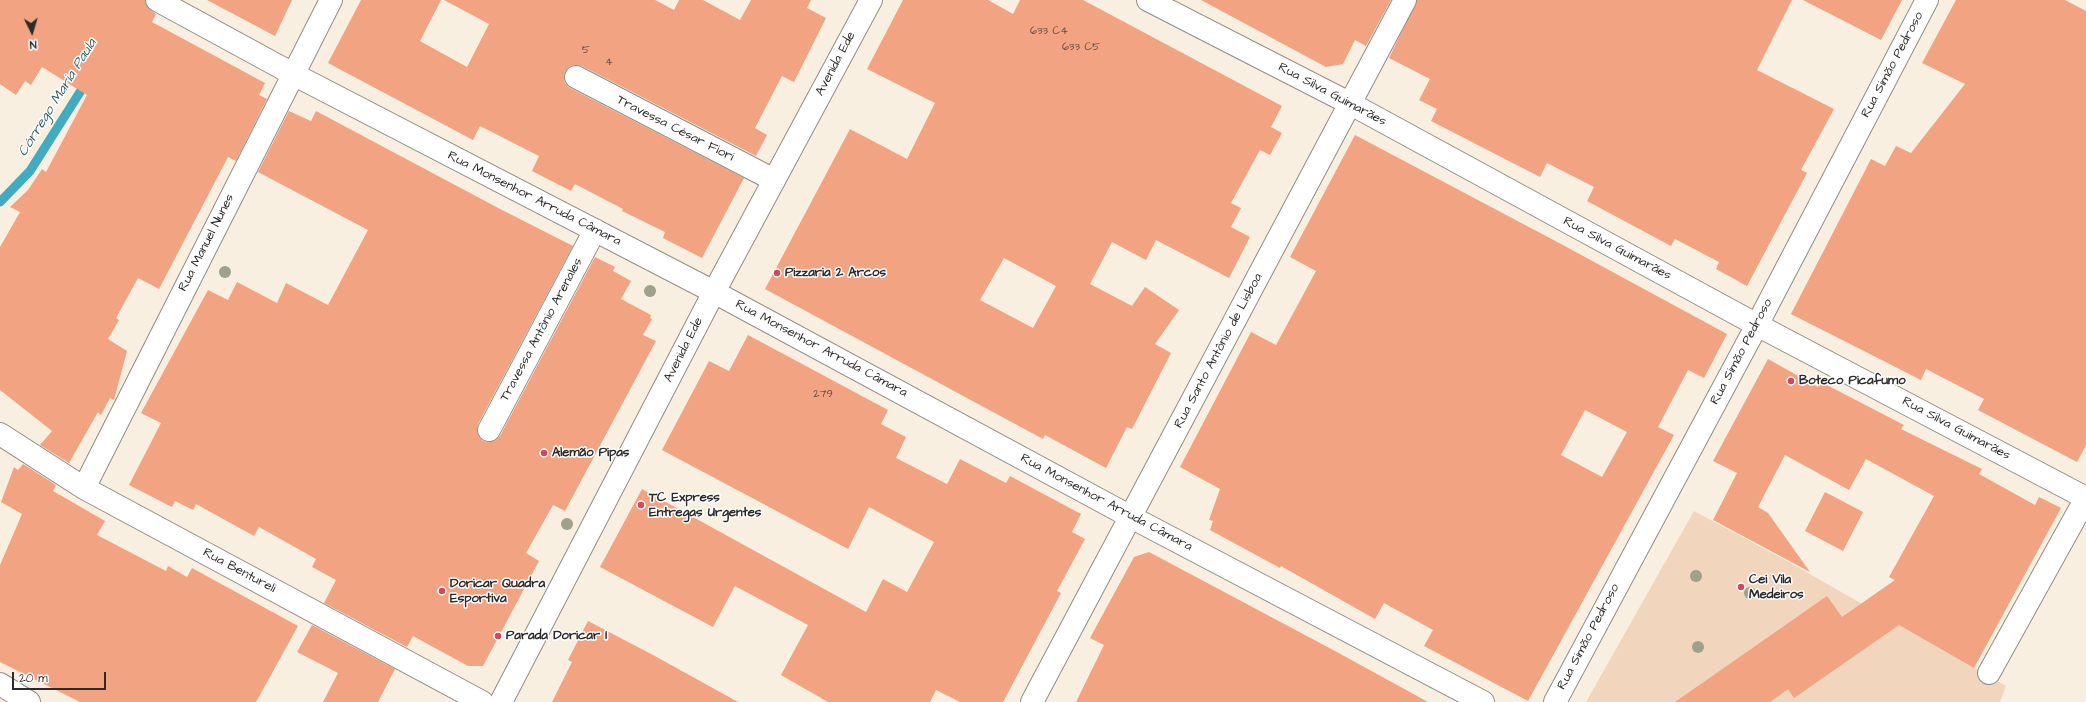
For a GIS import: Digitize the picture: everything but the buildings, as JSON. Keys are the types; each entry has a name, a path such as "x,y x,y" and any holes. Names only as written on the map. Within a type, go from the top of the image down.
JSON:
{"street":[{"name":"Rua Monsenhor Arruda Câmara","path":"157,0 292,74 714,292 1131,517 1483,702"},
{"name":"Rua Manuel Nunes","path":"84,488 292,74 332,0"},
{"name":"Avenida Ede","path":"501,702 714,292 871,0"},
{"name":"Rua Silva Guimarães","path":"1148,0 1351,104 1757,324 2086,498"},
{"name":"Rua Santo Antônio de Lisboa","path":"1032,702 1405,0"},
{"name":"Rua Simão Pedroso","path":"1555,702 1757,324 1927,0"},
{"name":"Travessa César Fiori","path":"576,77 774,180"},
{"name":"Travessa Antônio Arenales","path":"489,430 595,230"},
{"name":"Rua Bentureli","path":"0,434 84,488 482,702"},
{"path":"1989,673 2086,498"},
{"path":"0,684 30,702"}],"shaded area":[{"name":"Cei Vila Medeiros","path":"1694,511 1794,565 2006,686 2000,702 1586,702"}],"waterway":[{"name":"Córrego Maria Paula","path":"0,202 30,171 87,81"}],"place":[{"name":"Pizzaria 2 Arcos","path":"777,273"},
{"name":"Boteco Picafumo","path":"1791,381"},
{"name":"Alemão Pipas","path":"544,453"},
{"name":"TC Express Entregas Urgentes","path":"641,505"},
{"name":"Cei Vila Medeiros","path":"1741,587"},
{"name":"Doricar Quadra Esportiva","path":"442,591"},
{"name":"Parada Doricar I","path":"498,636"}]}
